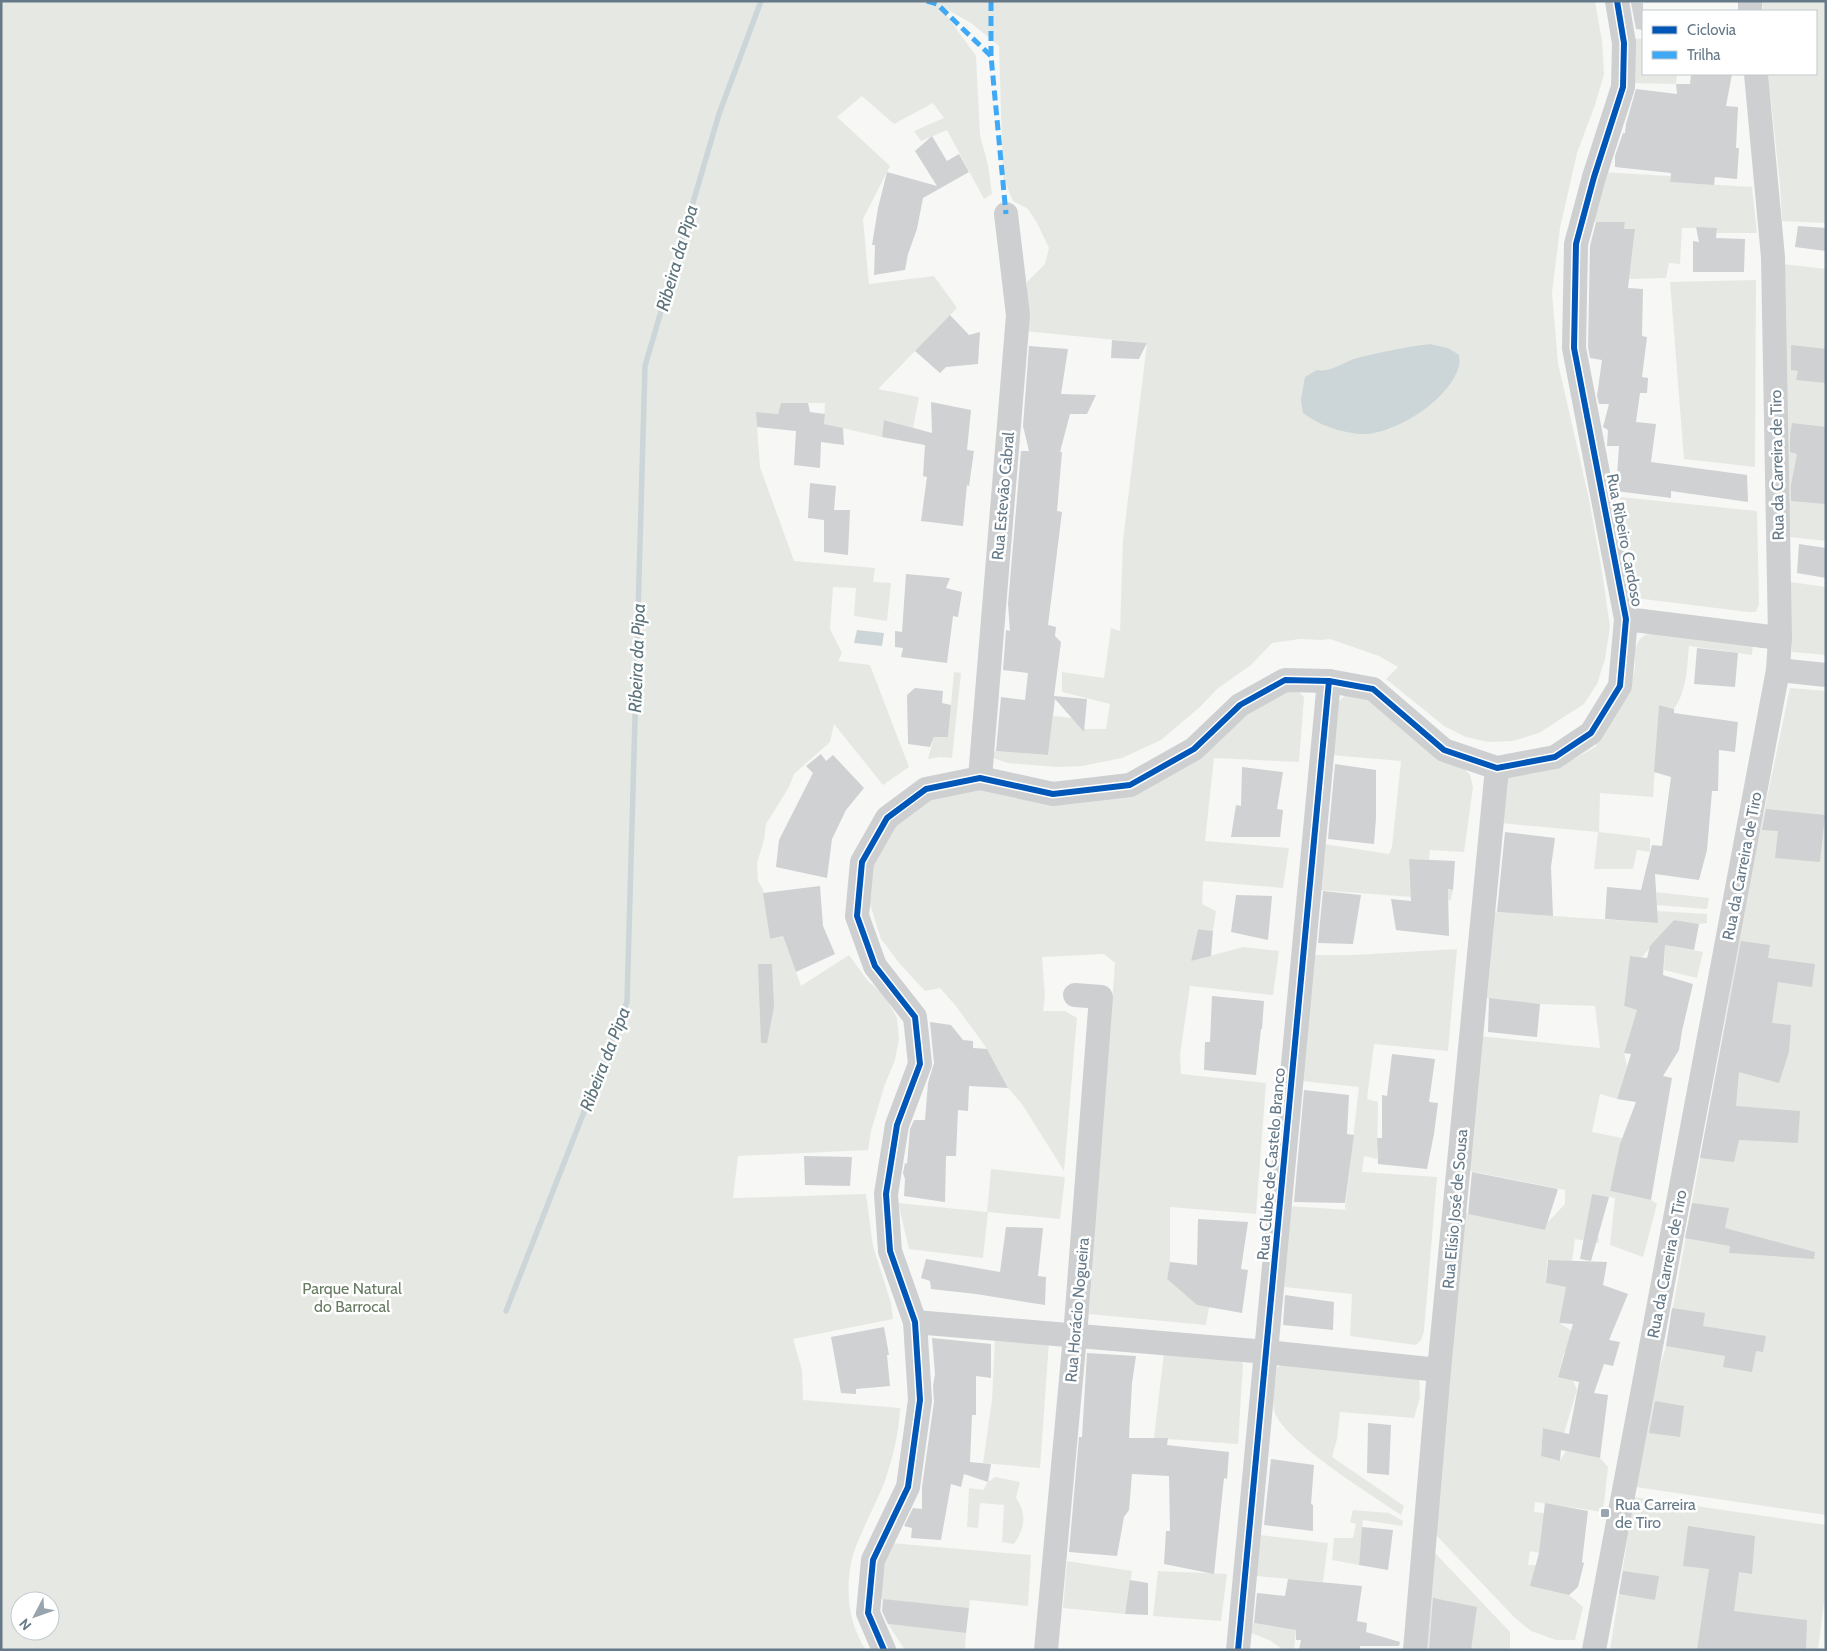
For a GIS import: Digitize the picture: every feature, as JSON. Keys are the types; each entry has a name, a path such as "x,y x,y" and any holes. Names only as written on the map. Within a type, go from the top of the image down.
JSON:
{"street":[{"name":"Rua Ribeiro Cardoso","path":"980,778 1053,794 1130,785 1194,748 1240,706 1284,680 1329,680 1372,689 1444,750 1497,768 1555,757 1592,733 1620,686 1626,619 1574,348 1576,244 1594,177 1623,87 1624,43 1617,1"},
{"name":"Rua da Carreira de Tiro","path":"1594,1650 1778,670 1780,638 1773,257 1756,75"},
{"name":"Rua Estevão Cabral","path":"980,778 1018,315 1006,214"},
{"path":"1626,619 1780,638"},
{"path":"1778,670 1826,675"},
{"name":"Rua Clube de Castelo Branco","path":"1238,1650 1329,680"},
{"name":"Rua Elísio José de Sousa","path":"1416,1650 1439,1370 1497,768"},
{"path":"884,1650 868,1613 873,1560 908,1487 920,1400 915,1322 890,1251 886,1194 897,1126 920,1064 915,1017 875,966 857,916 862,862 888,818 926,789 980,778"},
{"name":"Rua Horácio Nogueira","path":"1046,1650 1075,1336 1101,997 1075,995"},
{"path":"915,1322 1267,1352 1439,1370"}],"green space":[{"name":"Parque Natural do Barrocal","path":"1,1 1595,1 1602,41 1604,74 1595,105 1577,153 1560,228 1552,293 1558,363 1589,499 1610,627 1605,659 1597,684 1584,704 1539,733 1513,741 1488,742 1466,737 1444,726 1386,679 1398,667 1379,656 1330,639 1300,639 1272,643 1251,665 1217,689 1201,706 1161,740 1122,758 1082,766 1058,767 1008,763 990,757 995,751 1048,755 1053,716 1072,718 1084,729 1106,729 1110,704 1062,692 1062,672 1104,678 1111,628 1120,631 1123,540 1147,343 1024,331 1027,282 1045,264 1049,248 1028,209 1013,201 1003,177 999,46 971,23 939,5 976,56 980,135 988,165 992,194 984,199 947,130 921,141 914,131 944,118 933,103 894,124 862,96 837,117 890,166 863,219 869,284 934,276 957,308 878,389 919,397 913,428 885,420 882,437 824,424 825,403 781,403 778,414 756,412 760,467 794,561 875,568 873,582 891,583 887,621 854,616 856,588 833,587 830,629 842,653 838,661 870,665 909,767 883,785 834,724 830,742 794,774 789,787 766,824 764,840 757,863 758,881 763,889 770,939 783,936 801,986 849,955 867,980 884,995 897,1018 899,1039 895,1060 885,1084 871,1131 868,1150 738,1156 733,1198 866,1194 873,1246 891,1303 893,1319 793,1339 802,1370 803,1400 900,1408 897,1438 889,1467 883,1486 856,1546 850,1572 849,1599 851,1613 859,1639 866,1650 1,1650"},
{"path":"1762,1 1826,1 1826,223 1782,221 1768,75 1817,75 1817,10 1763,10"},
{"path":"1631,38 1642,39 1642,75 1677,75 1676,84 1629,83"},
{"path":"1602,172 1670,176 1670,182 1752,187 1757,233 1717,233 1717,228 1682,228 1680,264 1669,263 1666,278 1629,279 1635,229 1624,229 1625,222 1590,222"},
{"path":"1782,264 1826,269 1826,541 1789,537"},
{"path":"1756,280 1755,467 1684,459 1670,282"},
{"path":"1620,497 1757,511 1759,604 1756,612 1635,598"},
{"path":"1790,582 1826,587 1826,655 1792,652"},
{"path":"1654,633 1753,644 1752,655 1689,646 1686,679 1682,695 1674,709 1659,705 1653,797 1600,793 1599,832 1650,838 1650,852 1637,850 1633,869 1594,869 1598,832 1500,823 1506,777 1511,773 1531,774 1550,769 1576,758 1595,747 1632,682 1635,667 1634,650 1639,640 1645,635"},
{"path":"954,672 961,673 952,758 928,759 934,737 948,737"},
{"path":"1790,688 1826,691 1826,1515 1636,1487 1651,1396 1666,1346 1727,1010 1737,941"},
{"path":"1296,689 1304,697 1299,762 1214,758 1205,841 1289,848 1283,888 1203,881 1202,904 1216,911 1213,931 1198,929 1191,961 1243,947 1279,951 1273,995 1190,986 1180,1055 1181,1074 1266,1083 1256,1214 1170,1207 1170,1262 1167,1279 1197,1305 1209,1307 1206,1325 1089,1314 1115,963 1104,954 1042,957 1045,997 1043,1011 1065,1011 1077,1018 1064,1171 1022,1104 1008,1088 987,1049 955,1005 940,988 925,991 900,964 881,939 870,904 871,863 897,821 926,798 984,789 1036,800 1072,804 1126,795 1211,743 1266,699"},
{"path":"1351,690 1364,696 1461,765 1470,775 1473,787 1464,852 1430,850 1429,860 1409,859 1410,885 1453,890 1451,900 1318,890 1324,844 1389,854 1392,847 1401,761 1331,755 1339,701"},
{"path":"1656,892 1709,898 1707,909 1657,905"},
{"path":"1657,911 1707,914 1707,923 1699,924 1674,920 1642,957 1630,956 1624,1006 1637,1010 1624,1053 1627,1066 1617,1099 1600,1094 1592,1132 1622,1138 1610,1191 1651,1200 1657,1204 1643,1257 1610,1245 1615,1198 1592,1194 1585,1231 1598,1235 1599,1243 1575,1239 1572,1261 1547,1260 1546,1283 1566,1287 1559,1323 1577,1334 1574,1355 1564,1353 1558,1376 1573,1380 1577,1390 1564,1433 1543,1428 1541,1456 1560,1461 1566,1451 1600,1458 1608,1467 1603,1512 1535,1502 1534,1512 1544,1513 1545,1554 1530,1551 1528,1565 1536,1565 1531,1586 1569,1595 1583,1607 1575,1640 1556,1640 1531,1631 1515,1618 1435,1534 1465,1213 1545,1230 1548,1222 1565,1204 1565,1190 1470,1171 1479,1036 1600,1048 1595,1006 1540,1004 1487,998 1495,912 1658,923"},
{"path":"1665,945 1703,952 1697,978 1664,970"},
{"path":"1457,949 1448,1051 1374,1044 1367,1099 1378,1102 1377,1159 1364,1156 1362,1172 1437,1177 1424,1331 1421,1340 1416,1345 1350,1336 1352,1294 1284,1287 1288,1206 1350,1210 1345,1209 1359,1087 1301,1081 1312,955 1354,955"},
{"path":"991,1169 1065,1177 1060,1219 988,1212 983,1258 909,1249 898,1203 987,1212"},
{"path":"995,1338 1049,1342 1040,1468 983,1463 992,1400"},
{"path":"1164,1352 1240,1360 1243,1364 1238,1444 1154,1438"},
{"path":"1282,1364 1419,1376 1420,1397 1414,1418 1340,1412 1337,1439 1332,1457 1404,1506 1401,1515 1330,1467 1293,1436 1280,1422 1274,1410 1273,1401 1277,1368"},
{"path":"995,1477 1020,1482 1016,1498 1022,1509 1023,1521 1021,1533 1014,1544 1002,1542 1004,1505 980,1503 978,1528 967,1527 969,1488 983,1490 988,1482"},
{"path":"1634,1497 1826,1525 1826,1587 1818,1650 1610,1650"},
{"path":"1353,1510 1389,1513 1403,1521 1402,1526 1363,1520 1359,1565 1332,1560 1334,1538 1353,1538 1356,1524 1350,1522"},
{"path":"1260,1535 1328,1543 1323,1582 1256,1576"},
{"path":"891,1543 1031,1555 1028,1606 970,1600 969,1608 881,1599 884,1559"},
{"path":"1434,1552 1510,1632 1510,1650 1423,1650"},
{"path":"1067,1561 1132,1571 1125,1614 1063,1608"},
{"path":"1158,1571 1227,1574 1221,1621 1153,1616"},
{"path":"1247,1622 1296,1630 1294,1650 1283,1650 1271,1641 1249,1632"},
{"path":"888,1624 966,1633 965,1650 905,1650"}],"shaded area":[{"path":"1430,344 1448,348 1459,355 1459,366 1454,379 1432,403 1403,422 1388,429 1360,434 1344,432 1330,427 1303,413 1301,400 1305,377 1317,370 1332,369 1357,358"},
{"path":"857,630 884,633 882,646 854,643"}],"building":[{"path":"1631,3 1643,3 1642,30 1636,29"},
{"path":"1691,75 1732,75 1726,106 1738,107 1736,148 1739,148 1737,179 1715,177 1714,185 1670,182 1671,173 1615,167 1615,156 1623,133 1625,133 1636,89 1677,94 1676,84 1690,84"},
{"path":"932,136 947,161 959,154 969,172 923,198 917,229 908,254 905,270 874,275 875,245 872,245 878,208 887,172 937,186 915,151"},
{"path":"1596,222 1625,222 1624,229 1635,229 1628,288 1643,289 1642,336 1647,337 1642,377 1648,378 1647,393 1640,393 1636,422 1656,424 1651,462 1747,475 1748,502 1671,491 1671,498 1616,491 1619,446 1607,446 1608,430 1603,427 1609,404 1599,404 1597,396 1602,360 1590,358 1588,347 1590,246"},
{"path":"1798,226 1826,228 1826,251 1795,247"},
{"path":"1696,227 1717,228 1716,238 1745,239 1744,272 1693,272 1693,241 1699,242"},
{"path":"950,315 969,335 980,332 978,364 946,367 940,373 915,351"},
{"path":"1112,340 1147,343 1139,359 1111,358"},
{"path":"1791,345 1826,349 1826,383 1796,380 1798,371 1791,370"},
{"path":"1029,346 1068,349 1061,394 1096,395 1087,414 1070,414 1060,452 1062,452 1057,511 1062,512 1048,625 1056,627 1055,636 1061,642 1054,696 1087,699 1084,732 1055,699 1048,755 996,751 1001,697 1025,700 1028,673 1003,670 1006,630 1010,631 1008,604 1021,451 1029,451 1023,426"},
{"path":"931,402 971,410 967,450 974,451 969,486 967,485 963,526 921,521 927,477 923,476 925,445 882,437 884,420 932,433"},
{"path":"781,403 808,403 810,412 825,414 824,424 843,428 844,445 821,442 820,468 794,465 796,431 757,427 756,412 778,414"},
{"path":"1792,423 1826,427 1826,504 1791,501 1791,485 1797,454 1790,452"},
{"path":"810,483 836,486 834,510 850,510 848,555 824,552 824,520 808,518"},
{"path":"1799,544 1826,548 1826,578 1797,573"},
{"path":"906,574 950,578 946,588 962,592 958,617 953,616 947,663 901,657 903,648 895,647 895,631 902,632"},
{"path":"1697,648 1738,653 1735,687 1694,684"},
{"path":"915,688 943,691 942,703 951,705 948,737 934,737 930,747 908,744 907,695"},
{"path":"1659,705 1674,709 1674,713 1738,722 1735,752 1719,750 1718,791 1712,791 1707,850 1699,880 1655,874 1658,923 1605,919 1607,887 1641,890 1652,845 1662,846 1671,777 1654,772"},
{"path":"821,754 826,761 833,755 864,788 846,810 832,839 827,878 776,867 779,840 813,773 806,766"},
{"path":"1335,764 1376,770 1374,844 1328,839"},
{"path":"1242,767 1283,772 1277,809 1283,810 1280,837 1231,837 1236,805 1241,806"},
{"path":"1766,809 1825,815 1820,862 1775,858 1778,831 1762,830"},
{"path":"1505,832 1555,838 1551,867 1553,916 1497,912"},
{"path":"1409,859 1455,861 1453,890 1448,889 1449,936 1396,930 1391,899 1411,901"},
{"path":"820,886 823,926 835,954 796,972 783,936 770,939 763,893"},
{"path":"1323,891 1361,895 1353,944 1318,943"},
{"path":"1236,895 1272,896 1268,940 1231,932"},
{"path":"1674,920 1699,924 1694,950 1665,945 1663,975 1693,984 1679,1050 1663,1076 1672,1078 1651,1200 1610,1191 1620,1144 1636,1102 1617,1099 1631,1054 1624,1053 1637,1010 1624,1006 1630,956 1647,958 1650,946"},
{"path":"1198,929 1213,931 1211,956 1191,961"},
{"path":"1741,941 1770,945 1768,958 1815,964 1812,987 1778,982 1772,1023 1791,1025 1789,1052 1779,1083 1739,1072 1736,1106 1800,1111 1798,1143 1739,1140 1734,1162 1700,1158"},
{"path":"758,964 772,964 774,1007 767,1043 761,1043"},
{"path":"1212,996 1264,1001 1256,1075 1204,1070 1205,1042 1210,1042"},
{"path":"1489,998 1540,1004 1537,1037 1488,1032"},
{"path":"930,1022 951,1025 963,1040 973,1041 973,1048 987,1049 1008,1088 969,1086 968,1111 958,1110 956,1156 946,1156 945,1202 904,1196 905,1179 903,1173 905,1163 907,1164 910,1129 914,1120 925,1120 928,1083 934,1063"},
{"path":"1392,1054 1435,1059 1429,1102 1438,1103 1427,1169 1378,1164 1377,1138 1382,1138 1382,1095 1387,1096"},
{"path":"1304,1090 1349,1095 1347,1134 1354,1135 1345,1203 1294,1202"},
{"path":"804,1156 852,1157 850,1186 805,1185"},
{"path":"1472,1172 1558,1189 1545,1230 1468,1214"},
{"path":"1592,1194 1609,1197 1591,1261 1580,1259"},
{"path":"1692,1203 1729,1208 1725,1228 1815,1252 1814,1259 1729,1253 1730,1246 1685,1238"},
{"path":"1198,1219 1248,1222 1241,1269 1248,1270 1242,1313 1197,1305 1167,1279 1170,1262 1197,1265"},
{"path":"1006,1227 1043,1228 1038,1276 1046,1277 1045,1305 931,1289 930,1281 921,1278 926,1259 1000,1272"},
{"path":"1548,1260 1607,1262 1603,1285 1628,1294 1609,1340 1620,1342 1613,1366 1604,1364 1594,1393 1608,1395 1600,1458 1561,1450 1560,1461 1541,1456 1543,1428 1569,1434 1579,1382 1558,1377 1573,1324 1559,1323 1566,1287 1546,1283"},
{"path":"1285,1295 1334,1302 1333,1330 1283,1325"},
{"path":"1672,1308 1705,1313 1703,1326 1766,1336 1763,1352 1756,1351 1752,1372 1723,1367 1725,1356 1666,1346"},
{"path":"884,1327 889,1355 887,1355 890,1386 856,1389 856,1394 841,1393 831,1337"},
{"path":"932,1338 991,1344 991,1378 976,1376 976,1415 972,1415 970,1462 991,1464 988,1482 964,1474 961,1487 951,1484 941,1540 911,1538 912,1528 904,1526 913,1508 922,1509 922,1487 934,1402 933,1386 935,1374"},
{"path":"1087,1353 1136,1356 1132,1383 1129,1438 1168,1438 1167,1445 1229,1452 1227,1479 1224,1478 1214,1574 1164,1564 1166,1531 1170,1531 1169,1476 1132,1474 1129,1510 1124,1517 1117,1556 1069,1552 1079,1437 1082,1437"},
{"path":"1655,1401 1684,1406 1680,1437 1649,1433"},
{"path":"1368,1423 1391,1425 1389,1475 1367,1473"},
{"path":"1271,1459 1314,1465 1311,1504 1313,1505 1313,1531 1264,1525"},
{"path":"1545,1503 1588,1511 1582,1562 1584,1563 1578,1587 1569,1595 1530,1586 1539,1553"},
{"path":"1688,1526 1755,1536 1752,1574 1739,1572 1734,1611 1807,1620 1806,1650 1697,1650 1709,1569 1683,1566"},
{"path":"1362,1527 1393,1530 1388,1570 1359,1565"},
{"path":"1623,1571 1659,1576 1655,1600 1619,1594"},
{"path":"1288,1579 1362,1586 1357,1621 1367,1623 1366,1632 1400,1642 1399,1646 1360,1646 1360,1650 1299,1650 1301,1640 1296,1640 1296,1630 1254,1623 1257,1593 1285,1596"},
{"path":"1130,1580 1148,1583 1148,1615 1125,1614"},
{"path":"1433,1598 1477,1607 1471,1650 1429,1650"},
{"path":"883,1599 969,1608 966,1633 888,1624 882,1611"}],"waterway":[{"name":"Ribeira da Pipa","path":"506,1311 627,1002 645,366 719,114 761,1"}],"marked path":[{"path":"927,1 937,4 991,56 1006,214"},
{"path":"991,1 991,56"}],"cycle path":[{"path":"884,1650 868,1613 873,1560 908,1487 920,1400 915,1322 890,1251 886,1194 897,1125 920,1064 915,1017 875,966 857,916 862,862 887,818 926,789 980,778 1053,794 1130,785 1194,749 1240,705 1285,680 1329,681 1373,689 1444,750 1497,768 1555,757 1591,733 1620,686 1626,619 1574,348 1576,244 1594,177 1623,87 1624,43 1617,1"},
{"path":"1238,1650 1329,681"}],"place":[{"name":"Rua Carreira de Tiro","path":"1605,1513"}]}
